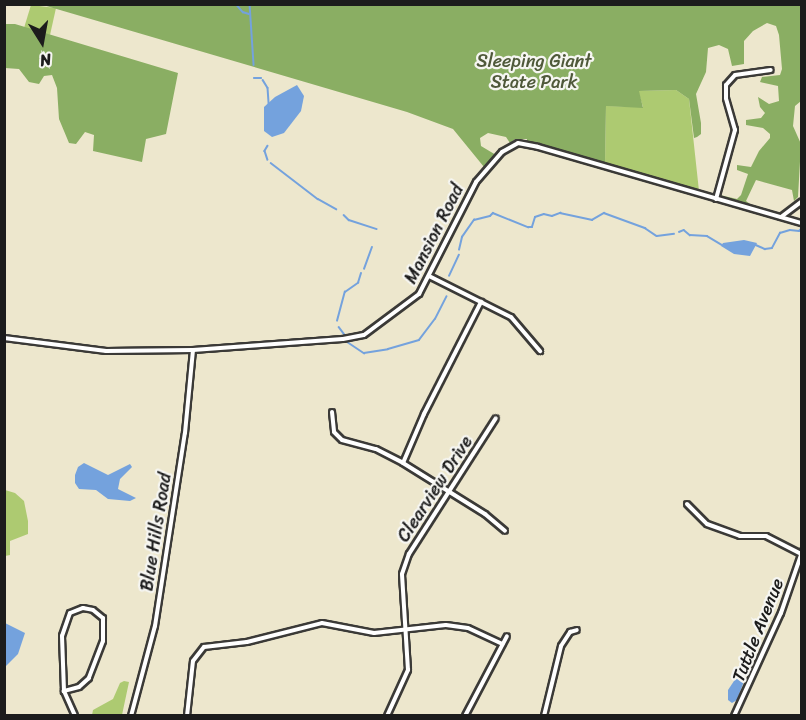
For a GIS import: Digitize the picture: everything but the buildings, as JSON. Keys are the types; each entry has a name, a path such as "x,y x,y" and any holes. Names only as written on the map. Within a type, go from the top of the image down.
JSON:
{"street":[{"path":"716,199 735,130 726,98 726,85 735,75 771,70"},
{"name":"Mansion Road","path":"4,338 96,350 193,350 359,337 377,328 413,301 429,276 476,182 502,153 516,143 528,144 801,223"},
{"path":"780,217 801,201"},
{"path":"429,276 511,317 540,351"},
{"path":"403,463 424,414 481,302"},
{"name":"Blue Hills Road","path":"131,716 155,626 185,433 193,350"},
{"path":"332,412 334,432 342,440 353,445 376,449 403,463 485,514 505,531"},
{"name":"Clearview Drive","path":"387,716 408,670 402,574 409,554 496,418"},
{"path":"687,504 707,524 740,536 766,536 801,553"},
{"name":"Tuttle Avenue","path":"734,716 781,613 801,553"},
{"path":"64,691 84,684 98,657 104,626 103,618 93,610 75,609 67,618 62,636 64,691 75,716"},
{"path":"187,716 193,661 204,647 247,642 322,623 374,633 446,625 468,628 503,644"},
{"path":"544,716 561,646 567,635 577,630"},
{"path":"465,716 507,636"}],"green space":[{"path":"31,5 56,8 50,35 24,28"},
{"name":"Sleeping Giant State Park","path":"43,5 801,5 801,101 795,106 793,126 801,144 798,197 794,201 792,190 756,180 746,201 757,209 720,197 720,195 737,199 741,195 748,174 737,170 737,165 751,167 759,151 770,138 770,134 763,128 746,125 746,120 761,118 765,113 760,107 758,97 769,104 779,101 778,86 760,82 762,77 780,75 782,69 779,35 776,26 767,23 753,31 744,41 744,64 732,66 728,49 719,45 708,48 706,72 696,94 701,123 701,134 697,137 694,138 689,99 676,90 639,91 643,108 606,106 605,164 527,142 527,139 515,139 510,143 506,137 488,133 480,138 481,146 496,155 484,167 453,129 407,112"},
{"path":"6,24 15,24 178,73 166,134 146,139 142,162 93,151 94,135 85,132 76,144 69,143 59,119 57,88 52,75 44,76 39,84 29,82 19,69 5,68"},
{"path":"676,90 689,99 699,191 605,164 606,106 643,107 638,91"},
{"path":"5,490 15,493 24,501 28,534 10,541 10,555 5,556"},
{"path":"129,682 122,715 92,715 93,710 113,699 120,683"}],"water":[{"path":"297,85 304,96 301,111 284,133 272,137 264,131 264,107 275,97"},
{"path":"744,240 757,243 750,256 734,254 721,246 723,243"},
{"path":"84,463 108,475 130,464 132,467 120,479 118,489 136,498 130,501 108,499 96,490 79,489 75,483 75,475 78,467"},
{"path":"5,623 25,633 18,654 5,667"},
{"path":"736,678 743,681 743,684 737,700 732,703 728,700 728,690"}],"waterway":[{"path":"236,4 243,12 249,14"},
{"path":"250,4 254,65"},
{"path":"254,78 261,78"},
{"path":"263,80 268,88 269,104"},
{"path":"268,146 265,151 268,160"},
{"path":"271,163 318,199 336,209"},
{"path":"459,250 462,237 474,220 493,213 528,227 532,227 535,217 544,214 552,216 560,213 592,220 604,213 645,228 657,236 674,234"},
{"path":"344,215 349,220 377,229"},
{"path":"756,245 765,249 772,248 780,233 790,230 799,231 802,228"},
{"path":"679,232 684,230 690,235 707,236 722,245"},
{"path":"364,269 372,247"},
{"path":"449,276 459,255"},
{"path":"337,321 345,292 358,283 361,273"},
{"path":"346,341 364,353 419,340 435,319 446,297"},
{"path":"339,327 345,335"}]}
